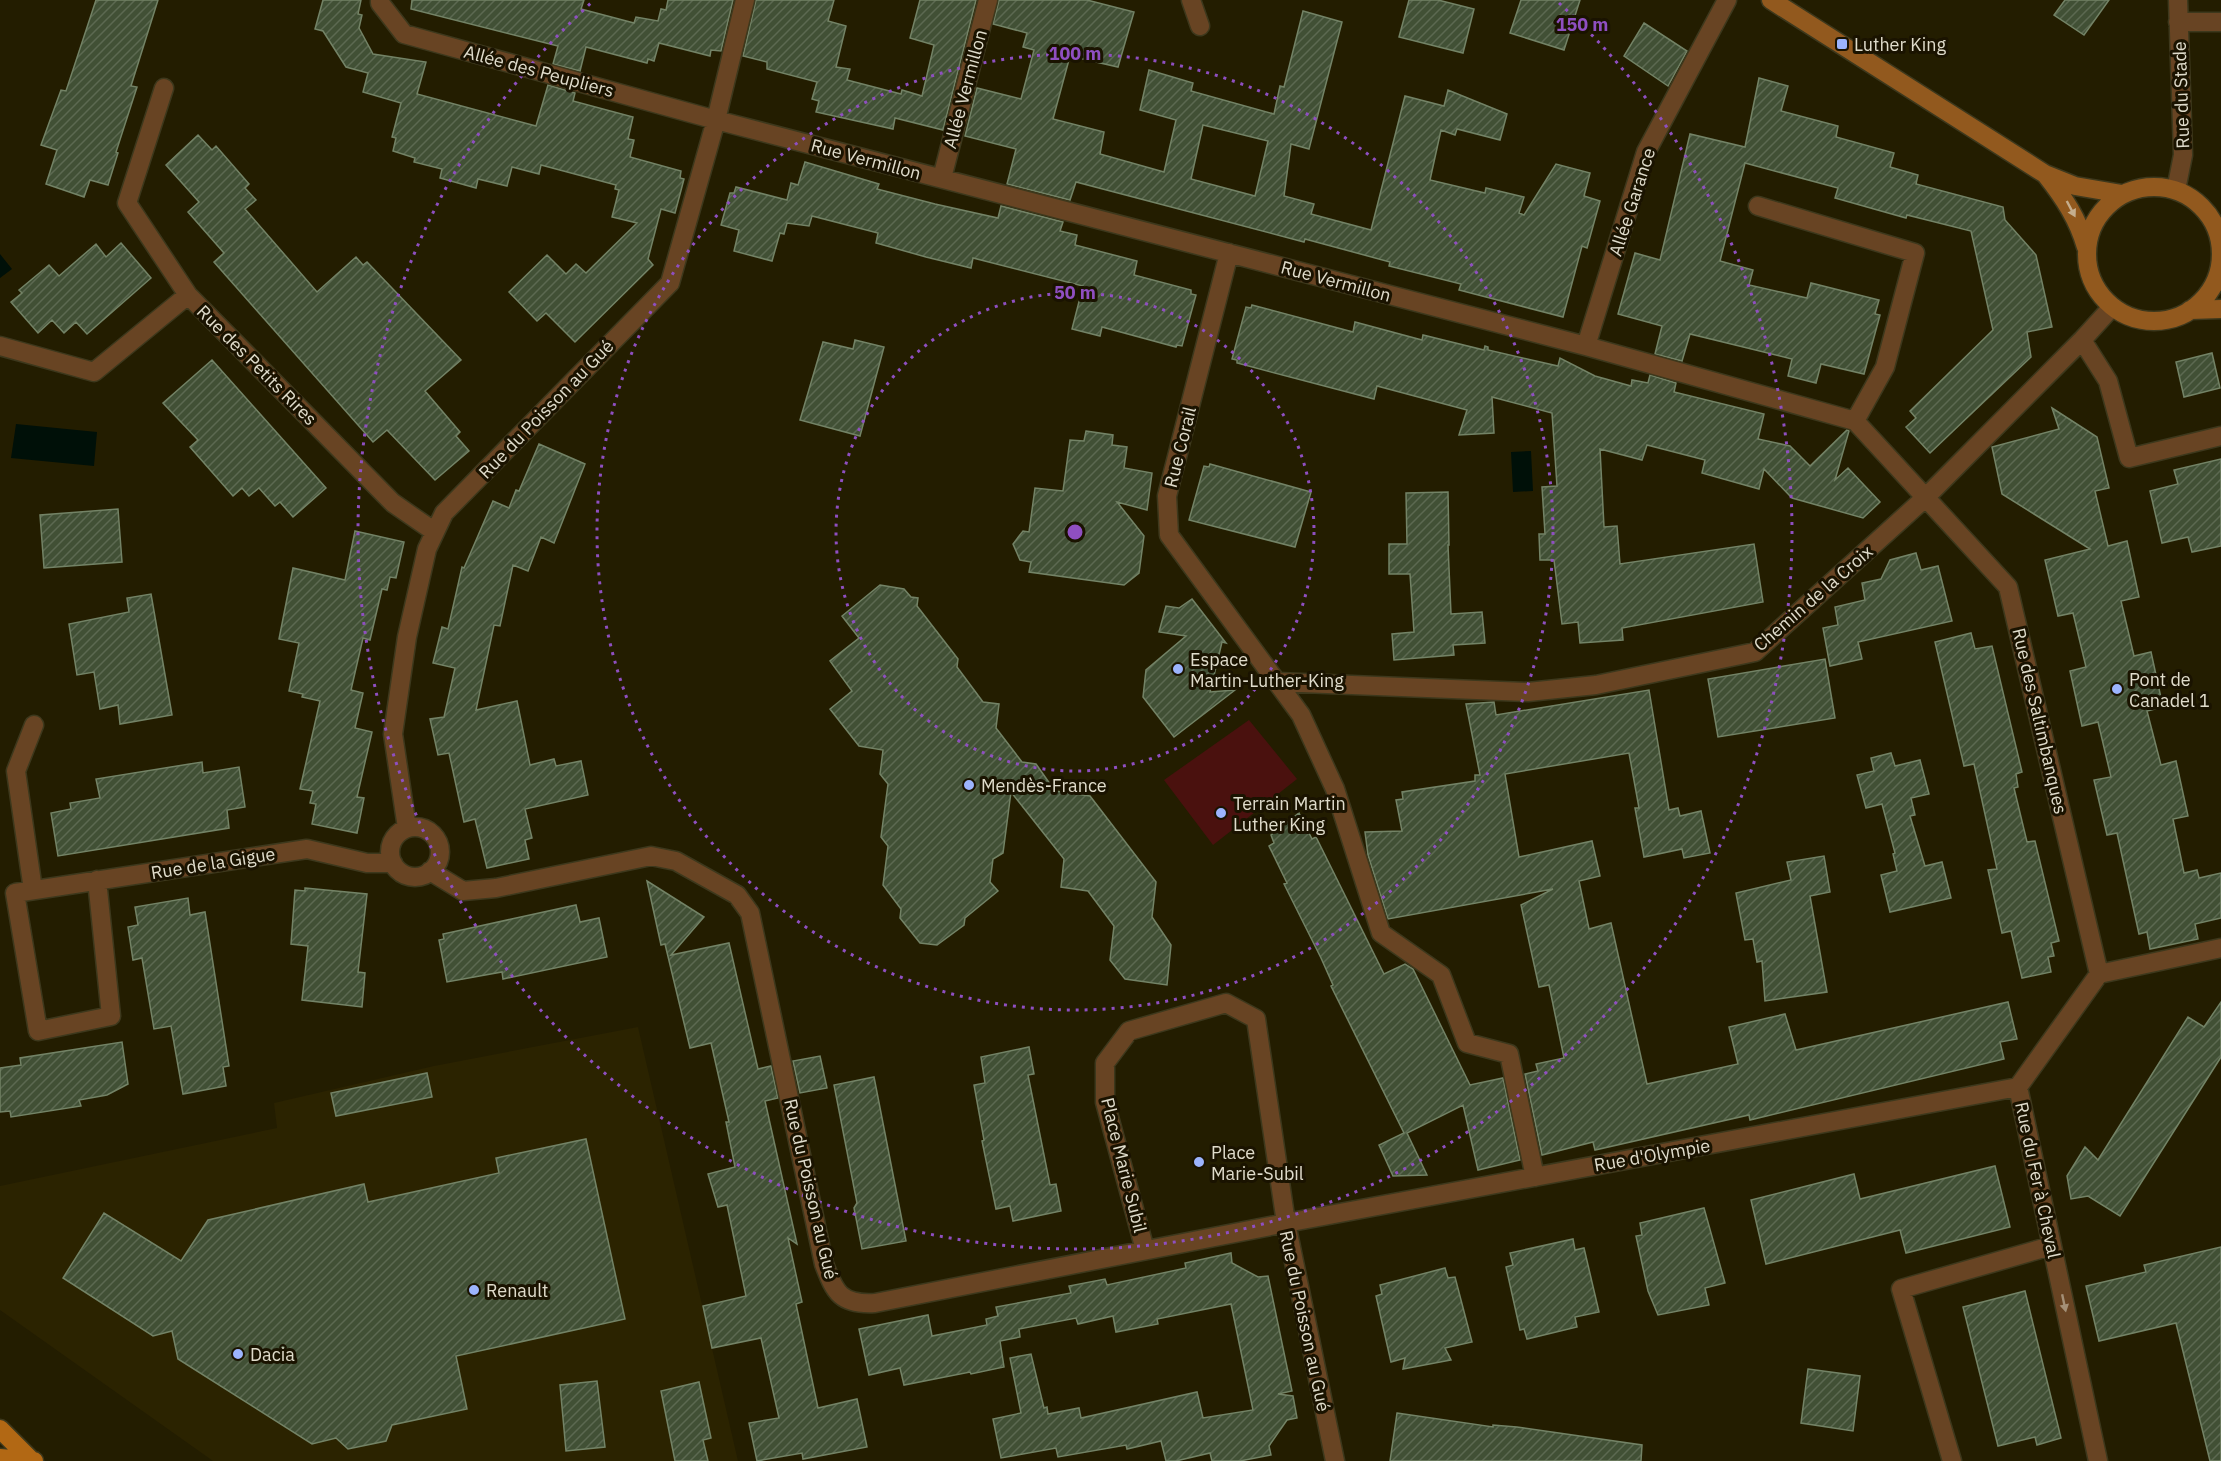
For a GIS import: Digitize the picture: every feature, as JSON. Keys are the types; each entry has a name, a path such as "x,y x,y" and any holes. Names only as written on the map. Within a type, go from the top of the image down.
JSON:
{"main road":[{"path":"1771,0 2045,174 2075,186 2122,194"},
{"path":"2045,174 2066,200 2079,225 2087,249 2089,270 2097,290 2112,307 2130,317 2151,321 2171,319 2190,310 2206,295 2217,276 2221,254 2218,233 2208,215 2194,200 2176,190 2158,186 2140,188 2122,194 2104,208 2092,227 2087,249"},
{"path":"2190,310 2221,309"},
{"path":"0,1428 33,1460"},
{"path":"0,1458 33,1460"}],"street":[{"name":"Allée des Peupliers","path":"380,0 404,34 716,120"},
{"name":"Rue du Poisson au Gué","path":"408,828 393,734 407,637 428,549 444,513 669,283 716,120 745,0"},
{"name":"Allée Vermillon","path":"942,178 988,0"},
{"path":"1191,0 1200,26"},
{"name":"Allée Garance","path":"1586,346 1646,152 1727,0"},
{"name":"Rue du Stade","path":"2176,190 2183,155 2178,0"},
{"path":"2178,22 2221,22"},
{"path":"164,88 127,203 188,295"},
{"name":"Rue Vermillon","path":"716,120 1586,346 1855,421"},
{"path":"1758,206 1915,253 1885,367 1855,421 1925,498"},
{"name":"Rue Corail","path":"1229,253 1167,496 1169,535 1301,715 1335,789 1381,933 1441,975 1467,1043 1509,1054 1535,1177"},
{"name":"Rue des Petits Rires","path":"0,346 94,372 188,295 393,503 435,532"},
{"name":"Chemin de la Croix","path":"1277,682 1528,692 1596,685 1755,652 1925,498 2112,307"},
{"path":"2082,340 2108,381 2129,458 2221,436"},
{"name":"Rue des Saltimbanques","path":"1925,498 2008,586 2098,974"},
{"path":"34,725 16,771 33,890 15,892 38,1031 111,1016 97,880"},
{"path":"408,828 423,828 434,836 438,843 440,851 438,860 430,871 423,875 407,875 399,871 393,863 390,849 393,841 400,832 408,828"},
{"name":"Rue de la Gigue","path":"33,890 307,849 367,864 393,863"},
{"name":"Rue du Poisson au Gué","path":"430,871 463,891 496,888 651,856 676,861 737,895 750,913 824,1264 834,1289 844,1299 860,1304 875,1303 1286,1222 1335,1461"},
{"path":"2098,974 2221,948"},
{"name":"Rue du Fer à Cheval","path":"2098,974 2018,1088 2098,1461"},
{"name":"Place Marie Subil","path":"1145,1250 1105,1101 1105,1063 1129,1031 1226,1003 1257,1019 1286,1222"},
{"name":"Rue d'Olympie","path":"1286,1222 2018,1088"},
{"path":"1952,1461 1901,1289 2051,1246"}],"shaded area":[{"path":"0,254 12,269 0,278"},
{"path":"16,424 97,432 94,466 11,458"},
{"path":"1531,451 1533,491 1513,492 1511,452"},
{"name":"Terrain Martin Luther King","path":"1249,720 1297,779 1213,845 1164,780"},
{"path":"638,1027 738,1461 213,1461 0,1310 0,1186 277,1128 274,1103 434,1066"}],"building":[{"path":"96,0 158,0 131,86 137,87 108,185 90,180 84,197 46,184 57,150 41,145 61,90 66,91"},
{"path":"323,0 361,0 358,14 362,15 359,28 373,54 426,62 417,94 536,126 548,85 575,93 573,101 633,117 628,139 634,140 630,157 681,171 680,178 684,179 675,213 661,209 648,259 653,265 575,342 546,313 537,321 509,292 547,255 566,274 576,264 586,273 637,223 612,217 619,190 615,189 616,185 541,165 539,174 512,167 507,186 478,179 476,188 440,178 442,169 414,162 415,158 393,151 396,138 392,137 401,103 363,92 368,73 346,67 323,31 315,29"},
{"path":"412,0 584,0 581,9 634,23 636,17 658,21 661,9 666,10 668,0 733,0 721,51 711,50 710,56 659,43 654,61 648,59 647,63 586,47 580,71 553,64 558,46 411,9"},
{"path":"756,0 834,0 828,21 846,26 836,67 850,69 847,80 901,94 902,90 922,96 934,45 910,38 920,0 976,0 943,130 895,118 893,129 816,112 819,101 812,99 817,82 767,69 767,62 743,56"},
{"path":"999,0 1087,0 1134,12 1118,67 1070,56 1053,119 1104,132 1100,154 1164,172 1176,120 1140,110 1149,70 1193,83 1191,91 1274,114 1280,86 1284,87 1303,11 1342,22 1309,149 1291,144 1284,196 1314,204 1311,214 1371,230 1405,96 1444,106 1448,90 1507,114 1500,140 1457,129 1455,135 1441,130 1430,180 1485,193 1486,188 1524,197 1519,213 1524,215 1556,164 1590,173 1584,196 1600,201 1587,248 1582,246 1563,317 1459,290 1461,284 1389,266 1390,262 1305,239 1304,242 1076,182 1070,200 1007,184 1016,149 965,136 977,88 1021,99 1034,50 1023,47 1027,33 993,24","holes":["1203,125 1268,141 1255,196 1191,179"]},
{"path":"1409,0 1438,0 1474,9 1463,53 1399,37"},
{"path":"1521,0 1580,0 1564,50 1510,33"},
{"path":"2065,0 2109,0 2084,35 2054,15"},
{"path":"1644,23 1687,51 1668,86 1624,56"},
{"path":"1759,78 1788,86 1781,111 1838,126 1836,137 1894,153 1890,167 1918,175 1916,184 2003,207 2005,220 2036,255 2052,327 2027,332 2031,357 1930,453 1906,427 1916,418 1910,411 1993,330 1971,231 1907,215 1906,218 1835,198 1838,188 1745,163 1720,261 1753,270 1749,285 1807,298 1811,283 1879,300 1875,314 1880,315 1864,374 1821,364 1816,383 1788,376 1792,359 1690,334 1682,361 1655,354 1662,326 1618,314 1635,253 1660,260 1690,134 1745,147"},
{"path":"198,135 212,150 216,146 249,184 245,188 256,200 245,209 317,292 356,257 363,265 367,262 461,360 425,391 460,432 456,436 469,451 435,480 387,430 373,442 214,262 224,253 188,212 199,202 166,165"},
{"path":"805,162 879,184 877,189 935,204 998,218 1001,206 1063,222 1060,231 1077,235 1075,245 1137,261 1134,275 1191,290 1191,294 1196,295 1182,346 1177,345 1176,347 1102,327 1100,336 1072,329 1083,286 973,258 971,268 926,257 876,243 878,233 812,216 809,226 787,223 784,234 780,233 772,261 734,251 739,230 721,225 730,193 734,193 736,187 787,200 791,183 798,185"},
{"path":"121,243 151,278 87,334 76,322 64,333 52,320 38,333 11,302 22,293 19,290 49,265 59,276 96,244 106,257"},
{"path":"1252,305 1353,332 1355,322 1422,340 1423,335 1484,350 1485,346 1488,350 1558,366 1560,358 1595,376 1631,386 1632,380 1648,383 1650,375 1676,383 1674,392 1764,414 1758,439 1790,446 1810,466 1847,430 1849,431 1835,480 1848,468 1880,502 1863,518 1792,498 1764,469 1759,489 1702,473 1705,460 1647,445 1642,460 1600,449 1604,527 1617,526 1620,564 1754,544 1763,602 1622,628 1623,640 1580,643 1578,622 1562,624 1554,560 1540,560 1539,534 1545,534 1542,487 1557,486 1552,413 1492,397 1494,433 1459,435 1467,410 1377,386 1374,399 1237,363 1237,360 1232,359 1246,307 1251,308"},
{"path":"855,340 884,347 860,436 800,420 823,342 853,349"},
{"path":"2212,353 2220,388 2184,397 2176,362"},
{"path":"212,360 326,488 293,517 280,502 275,506 259,488 249,496 242,488 233,496 190,447 198,440 163,403"},
{"name":"Pont de Canadel 1","path":"2052,408 2097,437 2109,488 2095,491 2108,546 2127,541 2139,597 2121,601 2134,656 2151,652 2163,707 2147,711 2161,765 2176,761 2188,816 2173,819 2184,873 2197,870 2199,878 2221,873 2221,918 2195,924 2198,939 2150,949 2147,932 2139,934 2117,833 2107,835 2094,780 2111,777 2098,722 2082,726 2070,671 2086,667 2073,613 2058,616 2045,560 2090,549 2002,494 1992,447 2059,429"},
{"path":"1086,431 1113,435 1112,445 1127,447 1124,468 1152,473 1147,510 1117,502 1144,536 1139,573 1124,585 1029,572 1031,562 1020,560 1013,544 1023,531 1029,532 1035,488 1063,491 1070,440 1084,441"},
{"path":"539,444 585,464 554,543 541,537 528,571 513,565 500,626 494,625 476,710 517,701 530,765 554,759 556,766 581,761 588,795 525,809 532,838 525,840 529,859 487,868 475,819 464,822 449,753 438,755 430,719 444,717 455,668 433,663 442,627 448,629 462,567 464,568 493,501 509,508 516,490 519,491"},
{"path":"2221,459 2221,546 2192,552 2188,537 2162,543 2150,491 2178,484 2174,470"},
{"path":"1210,464 1311,492 1295,547 1189,520 1204,466 1209,467"},
{"path":"1448,492 1451,614 1482,612 1485,643 1453,645 1454,655 1394,660 1392,634 1414,632 1410,574 1389,574 1389,544 1407,544 1406,493"},
{"path":"118,509 122,562 44,568 40,515"},
{"path":"355,531 404,542 396,578 390,577 387,590 382,589 370,640 363,638 351,690 363,693 355,728 372,732 357,797 364,798 357,833 312,824 316,804 310,803 313,791 300,789 320,701 289,691 299,643 279,639 293,568 345,580"},
{"path":"1916,553 1921,570 1938,566 1952,621 1858,642 1862,659 1830,666 1823,628 1838,625 1835,607 1865,600 1862,583 1881,579 1890,560"},
{"name":"Mendès-France","path":"880,585 904,589 911,597 918,598 917,606 958,659 957,667 983,702 999,704 996,728 1022,762 1036,764 1055,791 1090,796 1156,882 1152,917 1171,945 1167,985 1125,979 1110,960 1114,926 1088,891 1061,887 1064,859 1011,792 1003,853 993,859 990,882 998,891 965,918 964,925 937,945 920,943 900,918 901,909 883,885 888,846 881,837 888,784 880,774 883,750 859,746 830,709 852,691 830,661 859,638 842,616"},
{"path":"151,594 172,715 120,724 118,705 100,709 94,672 77,675 69,624 129,612 127,598"},
{"name":"Espace Martin-Luther-King","path":"1192,599 1226,643 1222,642 1210,692 1235,690 1174,737 1143,697 1146,670 1186,636 1159,632 1166,606 1179,608"},
{"path":"1971,633 1975,649 1992,646 2022,772 2016,774 2018,787 2014,788 2027,842 2035,841 2059,941 2051,943 2054,956 2048,957 2051,972 2022,978 2011,931 2002,933 1988,870 1997,869 1974,764 1964,766 1935,642"},
{"path":"1825,659 1835,718 1718,737 1708,679"},
{"path":"1649,690 1669,810 1678,808 1680,816 1701,811 1710,853 1684,858 1682,849 1644,857 1635,808 1639,808 1629,753 1505,774 1519,857 1592,841 1600,876 1579,881 1589,929 1611,923 1647,1084 1738,1064 1729,1027 1785,1014 1796,1050 2008,1002 2017,1039 2000,1042 2004,1059 1750,1120 1749,1115 1595,1150 1593,1142 1542,1155 1525,1074 1538,1071 1536,1064 1564,1058 1549,985 1539,987 1521,905 1553,889 1388,919 1368,855 1365,832 1402,831 1396,800 1403,799 1402,792 1475,781 1475,775 1480,775 1466,704 1494,702 1496,715"},
{"path":"1891,753 1895,766 1920,760 1929,794 1911,798 1915,815 1910,816 1925,866 1942,862 1951,898 1890,912 1881,875 1897,871 1893,854 1895,853 1882,804 1866,808 1857,775 1874,771 1871,758"},
{"path":"202,762 203,773 239,767 245,807 227,810 229,828 58,856 51,813 71,809 70,803 100,798 96,779"},
{"path":"1299,813 1312,839 1316,837 1384,974 1405,964 1413,969 1470,1085 1503,1078 1520,1160 1478,1170 1463,1105 1407,1133 1427,1175 1393,1176 1379,1145 1404,1133 1331,986 1333,985 1284,884 1287,883 1269,846 1274,843 1271,835"},
{"path":"1824,856 1830,892 1810,896 1827,992 1765,1001 1762,961 1757,962 1753,939 1745,940 1736,893 1791,880 1787,862"},
{"path":"647,881 704,917 671,955 729,943 758,1069 771,1066 778,1098 765,1101 797,1244 788,1238 802,1302 796,1304 818,1408 857,1399 867,1447 803,1459 802,1453 757,1461 749,1423 779,1418 761,1338 712,1348 703,1306 746,1296 727,1205 718,1207 708,1174 735,1167 726,1122 729,1122 711,1043 690,1048 665,944 661,945"},
{"path":"305,888 367,894 358,972 365,973 362,1007 302,1000 308,946 291,944 295,890 305,891"},
{"path":"188,898 190,915 205,912 229,1066 223,1067 226,1086 183,1094 171,1026 154,1029 142,958 133,960 128,927 138,925 135,907"},
{"path":"576,905 580,922 599,918 607,957 503,979 502,972 447,982 439,940 444,939 443,934"},
{"path":"2221,1002 2221,1057 2120,1216 2088,1196 2071,1199 2067,1176 2085,1147 2098,1160 2188,1017 2204,1027"},
{"path":"122,1042 128,1084 107,1095 79,1100 81,1106 11,1117 10,1111 0,1112 0,1068 21,1065 20,1058"},
{"path":"1029,1047 1034,1074 1028,1075 1050,1185 1056,1184 1061,1211 1013,1221 1010,1206 996,1209 982,1141 984,1140 974,1085 985,1083 981,1057"},
{"path":"820,1056 827,1088 800,1093 793,1061"},
{"path":"427,1073 432,1097 336,1116 331,1093"},
{"path":"874,1077 906,1241 862,1249 854,1208 857,1203 834,1085"},
{"path":"586,1139 625,1319 456,1356 467,1409 392,1425 386,1441 348,1449 336,1438 312,1444 178,1359 172,1331 153,1336 63,1278 104,1213 181,1261 208,1220 364,1184 368,1202 499,1173 496,1158"},
{"path":"1995,1166 2010,1227 1906,1253 1900,1230 1766,1264 1751,1200 1854,1174 1860,1199"},
{"path":"1704,1208 1725,1283 1705,1288 1709,1305 1658,1315 1648,1291 1636,1236 1642,1235 1640,1223"},
{"path":"1573,1239 1575,1250 1584,1248 1599,1312 1575,1317 1577,1327 1527,1339 1524,1329 1520,1330 1506,1267 1513,1265 1510,1253"},
{"path":"2221,1247 2221,1461 2210,1461 2176,1323 2099,1341 2086,1286 2146,1272 2144,1265"},
{"path":"1231,1253 1232,1263 1258,1277 1268,1276 1292,1391 1278,1394 1293,1396 1297,1418 1287,1420 1269,1446 1271,1455 1240,1461 1212,1461 1210,1453 1166,1461 1161,1441 1127,1449 1126,1445 1058,1457 1056,1448 1001,1458 993,1419 1021,1413 1010,1358 1031,1354 1044,1408 1047,1407 1048,1414 1079,1408 1081,1418 1197,1392 1203,1418 1253,1410 1231,1304 1157,1319 1158,1324 1116,1332 1113,1316 1078,1324 1076,1318 1019,1329 1020,1337 1000,1341 1004,1367 971,1374 970,1372 904,1385 900,1368 869,1375 859,1329 928,1315 932,1336 987,1325 986,1319 998,1316 996,1307 1071,1293 1069,1286 1105,1279 1107,1285 1186,1268 1185,1263"},
{"path":"1445,1268 1448,1278 1455,1277 1472,1342 1445,1348 1451,1360 1403,1369 1405,1358 1391,1362 1376,1296 1382,1294 1380,1285"},
{"path":"2025,1291 2061,1438 2037,1445 2035,1437 1998,1446 1963,1307"},
{"path":"1808,1369 1860,1376 1853,1431 1801,1423"},
{"path":"597,1381 605,1447 566,1451 560,1385"},
{"path":"699,1382 711,1438 703,1440 708,1461 675,1461 661,1391"},
{"path":"1397,1413 1642,1445 1641,1461 1390,1461"}],"place":[{"name":"Luther King","path":"1842,44"},
{"name":"Espace Martin-Luther-King","path":"1178,669"},
{"name":"Pont de Canadel 1","path":"2117,689"},
{"name":"Mendès-France","path":"969,785"},
{"name":"Terrain Martin Luther King","path":"1221,813"},
{"name":"Place Marie-Subil","path":"1199,1162"},
{"name":"Renault","path":"474,1290"},
{"name":"Dacia","path":"238,1354"}]}
